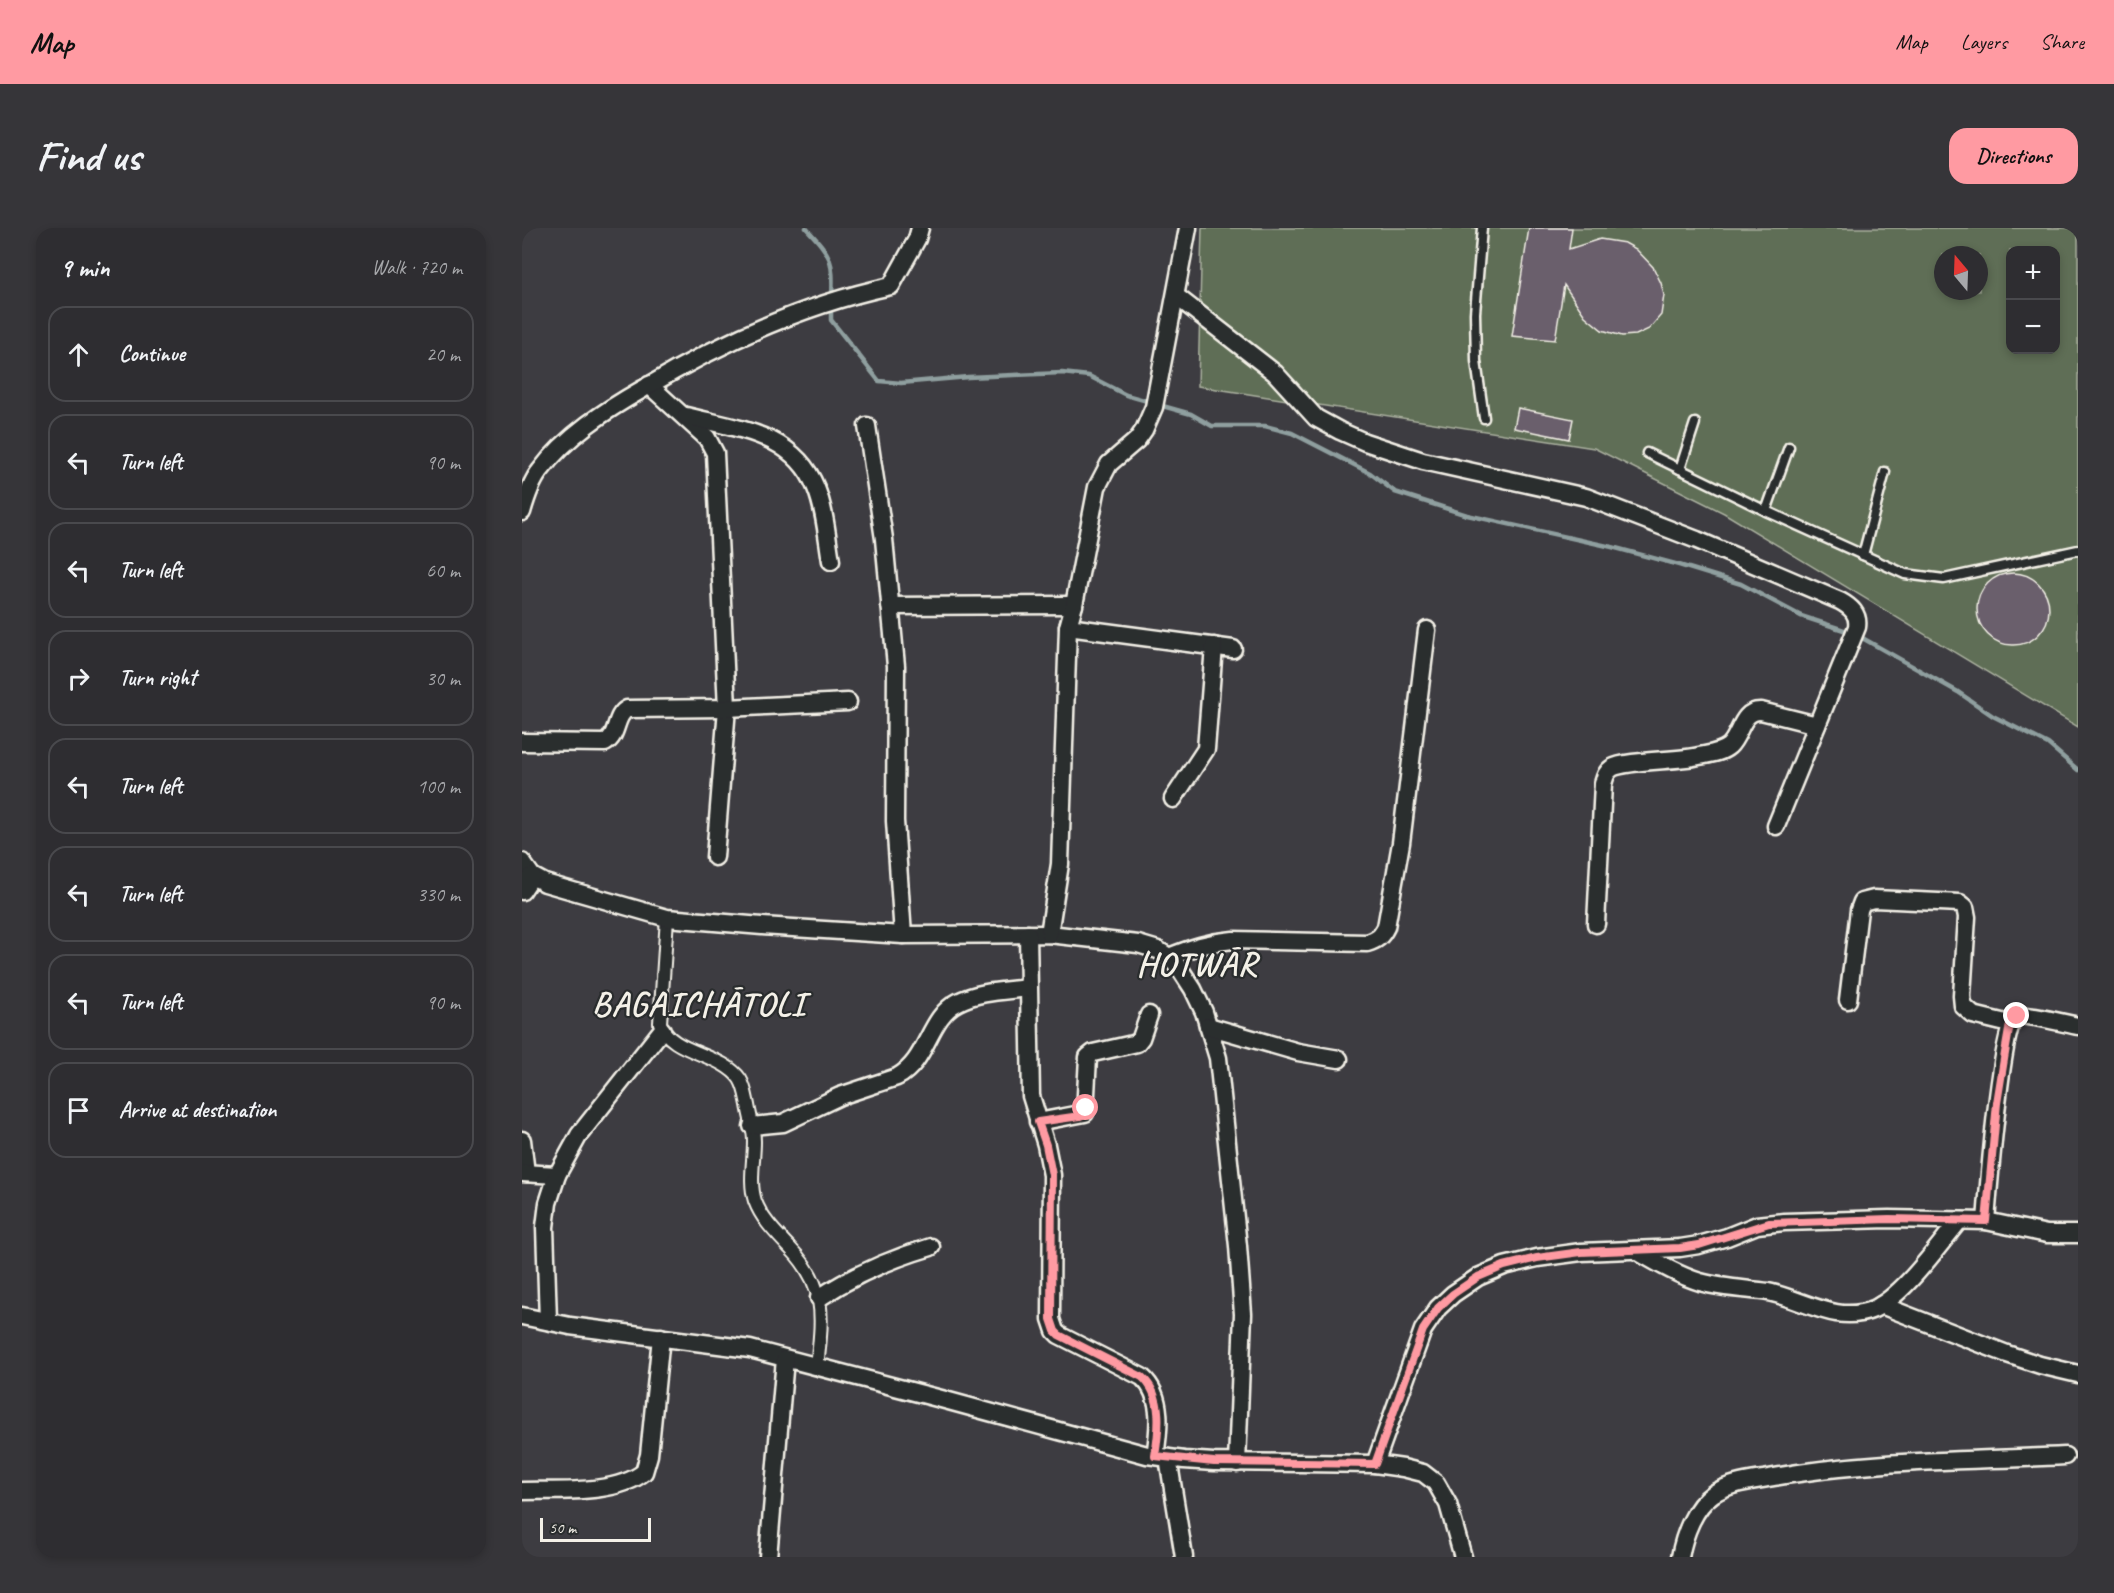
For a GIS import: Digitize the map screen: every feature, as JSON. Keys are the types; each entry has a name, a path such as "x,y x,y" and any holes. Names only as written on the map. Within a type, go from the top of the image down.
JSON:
{"street":[{"path":"522,512 539,472 562,447 609,408 687,363 755,329 849,295 891,286 917,239 920,228"},
{"path":"1049,934 1060,864 1068,627 1093,505 1102,474 1108,464 1137,440 1144,430 1155,401 1188,228"},
{"path":"1176,296 1275,374 1316,418 1340,431 1365,442 1423,461 1586,497 1840,601 1856,614 1855,633 1776,826"},
{"path":"649,385 707,438 715,453 727,708 715,857"},
{"path":"682,415 758,434 776,441 800,460 817,490 831,561"},
{"path":"867,426 884,539 896,666 895,821 903,935"},
{"path":"890,606 1074,605"},
{"path":"1068,627 1233,649"},
{"path":"1169,957 1200,945 1233,940 1366,943 1374,941 1383,934 1401,843 1427,630"},
{"path":"1173,799 1206,748 1214,646"},
{"path":"522,742 605,743 612,738 621,713 627,709 727,708 848,702"},
{"path":"1596,924 1604,784 1609,771 1620,765 1683,760 1721,751 1731,745 1746,718 1754,711 1817,725"},
{"path":"522,891 527,869 545,883 667,918 903,935 1049,934 1138,944 1158,950 1169,957 1193,989 1218,1058 1243,1314 1237,1463"},
{"path":"1848,1000 1858,910 1862,902 1874,899 1960,903 1965,907 1967,917 1963,1006 1973,1015 2010,1024"},
{"path":"667,918 660,1023 662,1030 672,1040 719,1062 735,1073 744,1088 754,1139 752,1188 755,1200 761,1215 810,1272 819,1298 822,1322 817,1368"},
{"path":"1028,934 1031,1096 1046,1145 1052,1175 1053,1325 1059,1335 1142,1377 1151,1385 1155,1395 1159,1423 1161,1457 1184,1557"},
{"path":"752,1126 783,1124 840,1096 904,1074 926,1046 940,1017 950,1007 981,994 1028,988"},
{"path":"1038,1122 1085,1113 1088,1057 1093,1053 1137,1043 1149,1015"},
{"path":"1986,1221 1997,1103 2010,1024 2014,1018 2021,1016 2078,1026"},
{"path":"1208,1026 1298,1052 1339,1059"},
{"path":"548,1321 545,1227 548,1203 557,1175 579,1136 662,1030"},
{"path":"522,1140 524,1173 557,1175"},
{"path":"1375,1464 1423,1330 1438,1308 1453,1294 1478,1277 1515,1263 1581,1252 1680,1248 1699,1245 1769,1223 1889,1219 1986,1221 2047,1234 2078,1234"},
{"path":"1634,1250 1677,1273 1701,1282 1774,1294 1840,1314 1860,1313 1881,1305 1903,1287 1959,1221"},
{"path":"819,1298 842,1282 876,1265 931,1247"},
{"path":"1881,1305 2007,1354 2078,1374"},
{"path":"522,1316 750,1349 1161,1457 1237,1463 1375,1464 1423,1473 1436,1483 1448,1504 1463,1557"},
{"path":"522,1491 586,1489 612,1485 628,1482 644,1472 650,1455 661,1337"},
{"path":"768,1557 785,1359"},
{"path":"1680,1557 1688,1528 1706,1499 1716,1492 1736,1485 1831,1468 2065,1456"}],"lane":[{"path":"1482,228 1475,313 1476,361 1484,418"},
{"path":"1680,469 1695,423"},
{"path":"1766,512 1790,447"},
{"path":"1647,453 1766,512 1905,574 1944,579 2078,550"},
{"path":"1863,555 1885,472"}],"green space":[{"path":"1202,228 2078,228 2078,727 1724,513 1594,448 1198,386"}],"building":[{"path":"1529,228 1572,228 1569,249 1600,239 1625,243 1636,249 1653,267 1661,283 1664,295 1661,315 1649,329 1636,335 1622,336 1602,330 1585,316 1564,285 1555,340 1512,336"},
{"path":"1518,408 1573,419 1569,439 1514,428"},
{"path":"2013,573 2027,576 2039,583 2046,595 2049,609 2046,623 2039,635 2027,642 2013,645 1999,642 1987,635 1980,623 1977,609 1980,595 1987,583 1999,576"}],"waterway":[{"path":"806,228 829,258 832,297"},
{"path":"831,305 831,320 879,381 901,383 968,377 1062,373 1089,376 1126,395 1151,402"},
{"path":"1159,405 1191,414 1212,426 1265,426 1292,433 1370,473 1395,492 1467,515 1612,547 1741,584 1801,616 1850,632"},
{"path":"1857,635 1958,692 1993,716 2048,744 2078,770"}],"district":[{"name":"HOTWĀR","path":"1197,963"},
{"name":"BAGAICHĀTOLI","path":"699,1003"}],"route":[{"path":"1086,1108 1085,1113 1080,1116 1038,1122 1046,1145 1052,1175 1051,1319 1059,1335 1142,1377 1151,1385 1155,1395 1159,1423 1155,1456 1237,1463 1375,1464 1423,1330 1438,1308 1453,1294 1478,1277 1504,1266 1537,1258 1581,1252 1680,1248 1699,1245 1769,1223 1889,1219 1986,1221 1997,1103 2010,1024 2017,1016"}]}
